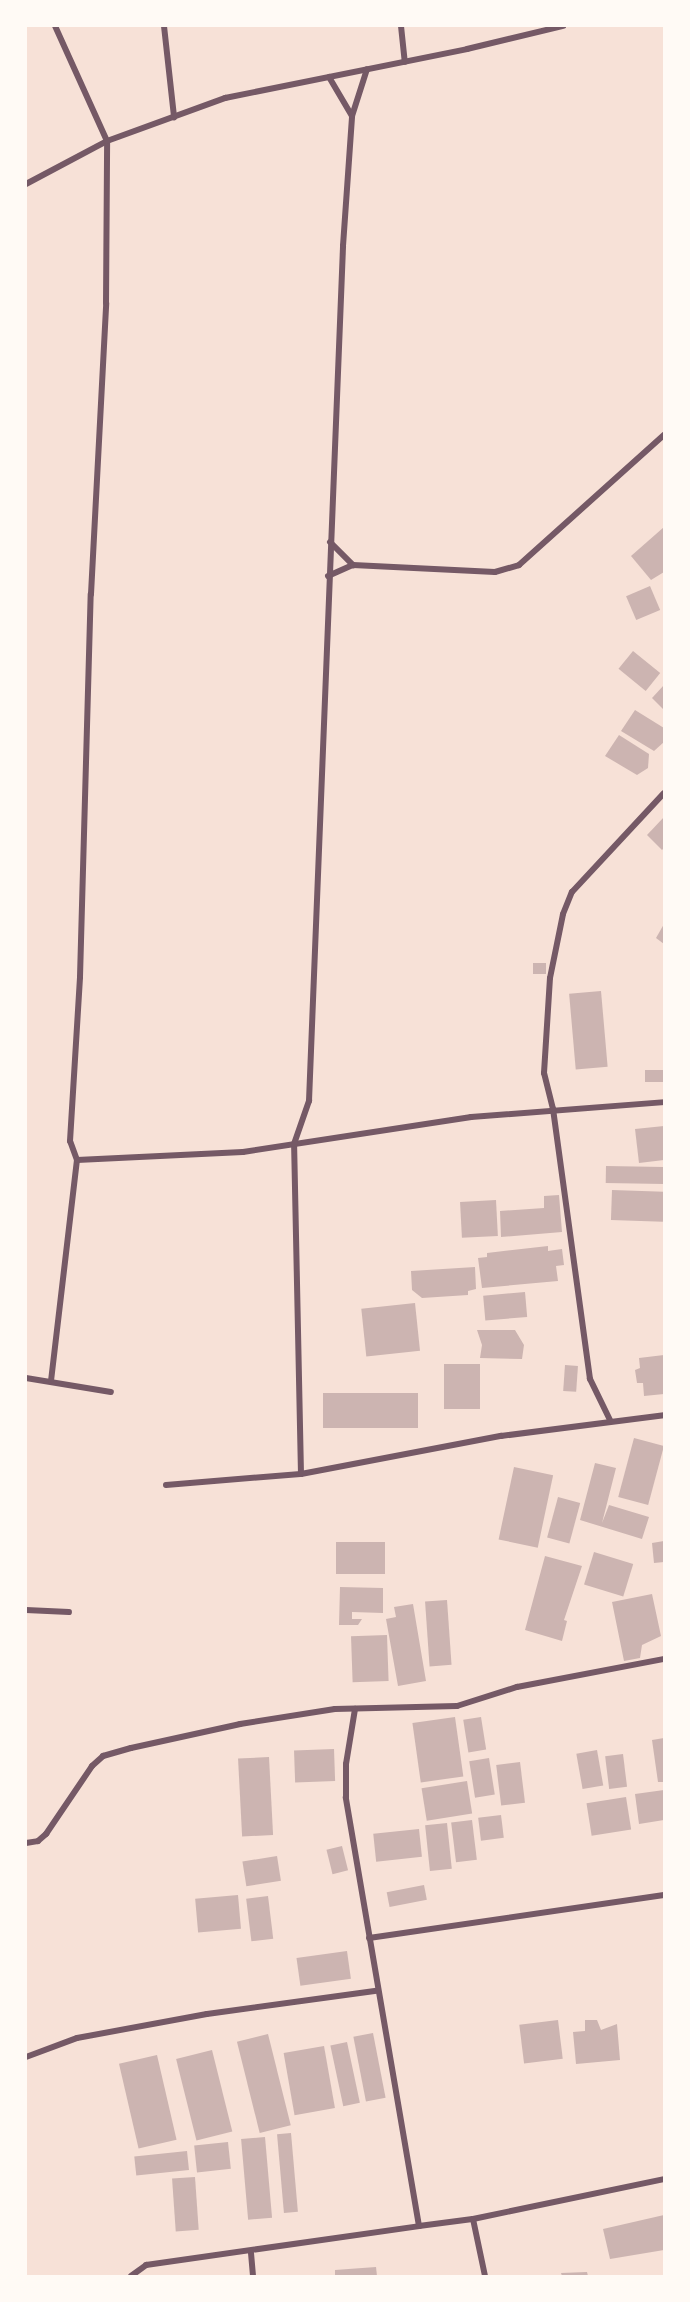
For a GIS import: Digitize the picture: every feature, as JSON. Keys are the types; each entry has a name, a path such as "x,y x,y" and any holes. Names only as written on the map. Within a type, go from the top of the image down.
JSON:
{"street":[{"path":"51,1381 77,1160 70,1141 80,976 90,594 106,303 107,141 55,26"},
{"path":"164,26 174,117"},
{"path":"401,26 405,62"},
{"path":"26,184 107,141 225,98 405,62 563,26"},
{"path":"301,1474 294,1144 309,1101 328,576 352,116 367,69"},
{"path":"328,77 352,116"},
{"path":"328,576 353,565 495,572 519,565 664,435"},
{"path":"330,542 353,565"},
{"path":"610,1420 590,1379 553,1109 544,1073 550,978 563,914 572,892 588,872 664,793"},
{"path":"77,1160 243,1152 471,1117 664,1102"},
{"path":"26,1378 111,1392"},
{"path":"166,1485 301,1474 610,1420 664,1415"},
{"path":"26,1610 69,1612"},
{"path":"26,1843 46,1834 83,1777 103,1756 240,1724 355,1709 457,1706 517,1687 664,1659"},
{"path":"355,1709 346,1764 346,1797 376,1990 419,2226"},
{"path":"369,1938 664,1895"},
{"path":"26,2057 77,2038 196,2016 376,1990"},
{"path":"131,2277 146,2265 251,2253 473,2219 664,2180"},
{"path":"473,2219 485,2277"},
{"path":"251,2253 253,2277"}],"building":[{"path":"664,527 664,572 651,580 631,556"},
{"path":"650,586 660,610 636,620 626,596"},
{"path":"633,651 660,673 646,691 619,669"},
{"path":"664,685 664,710 652,698"},
{"path":"635,710 664,728 664,742 654,751 621,731"},
{"path":"619,735 649,754 648,768 637,775 605,756"},
{"path":"664,817 664,848 662,850 647,835"},
{"path":"664,924 664,944 656,938"},
{"path":"533,963 546,963 546,974 533,974"},
{"path":"601,991 608,1067 576,1069 569,994"},
{"path":"645,1070 664,1070 664,1082 645,1082"},
{"path":"664,1126 664,1160 639,1163 635,1129"},
{"path":"606,1166 664,1167 664,1184 606,1183"},
{"path":"612,1190 664,1192 663,1222 611,1220"},
{"path":"559,1195 562,1232 501,1237 500,1211 544,1208 544,1196"},
{"path":"496,1200 498,1236 462,1238 460,1202"},
{"path":"548,1246 548,1251 562,1249 564,1265 556,1266 558,1281 482,1288 478,1258 487,1257 487,1253"},
{"path":"475,1267 476,1289 468,1291 468,1295 422,1298 412,1290 411,1271"},
{"path":"525,1292 527,1317 485,1321 483,1296"},
{"path":"415,1303 420,1351 366,1356 361,1309"},
{"path":"477,1330 515,1330 524,1345 522,1359 480,1358 482,1345"},
{"path":"664,1355 664,1394 644,1396 643,1383 637,1383 635,1370 640,1368 639,1358"},
{"path":"444,1364 480,1364 480,1409 444,1409"},
{"path":"565,1365 578,1366 576,1392 563,1391"},
{"path":"323,1393 418,1393 418,1428 323,1428"},
{"path":"634,1438 664,1446 648,1505 618,1497"},
{"path":"595,1463 616,1468 602,1523 609,1505 649,1517 642,1539 580,1520"},
{"path":"514,1467 553,1475 538,1548 499,1539"},
{"path":"558,1497 580,1503 569,1544 547,1538"},
{"path":"664,1541 664,1562 654,1563 652,1543"},
{"path":"336,1542 385,1542 385,1574 336,1574"},
{"path":"594,1552 633,1564 623,1597 584,1585"},
{"path":"545,1556 582,1566 564,1620 567,1621 562,1641 525,1630"},
{"path":"340,1587 383,1588 383,1613 352,1612 352,1619 362,1619 358,1625 339,1625"},
{"path":"652,1594 661,1636 642,1645 640,1658 624,1661 612,1602"},
{"path":"447,1600 452,1665 430,1666 425,1602"},
{"path":"413,1604 426,1681 398,1686 386,1619 396,1617 394,1607"},
{"path":"387,1635 389,1681 353,1682 351,1636"},
{"path":"455,1717 463,1776 421,1782 412,1723"},
{"path":"481,1717 486,1750 468,1752 463,1720"},
{"path":"664,1738 664,1782 658,1782 652,1740"},
{"path":"334,1749 335,1781 295,1782 294,1750"},
{"path":"597,1750 603,1785 583,1789 576,1754"},
{"path":"623,1754 627,1787 609,1789 605,1756"},
{"path":"269,1757 273,1835 242,1837 238,1759"},
{"path":"489,1758 495,1795 475,1798 469,1761"},
{"path":"520,1762 525,1803 501,1806 496,1765"},
{"path":"467,1781 472,1814 427,1821 422,1788"},
{"path":"664,1790 664,1820 639,1824 635,1794"},
{"path":"626,1797 631,1830 592,1836 586,1803"},
{"path":"501,1815 504,1838 481,1841 478,1818"},
{"path":"472,1820 477,1860 456,1862 451,1823"},
{"path":"447,1823 452,1869 430,1871 425,1825"},
{"path":"419,1829 422,1857 376,1862 373,1834"},
{"path":"342,1846 348,1870 333,1874 326,1850"},
{"path":"277,1856 281,1881 246,1886 242,1861"},
{"path":"424,1885 427,1900 390,1907 387,1892"},
{"path":"238,1895 241,1929 198,1933 195,1899"},
{"path":"268,1896 273,1939 251,1941 246,1899"},
{"path":"347,1951 351,1979 300,1986 296,1958"},
{"path":"558,2020 563,2059 524,2063 519,2025"},
{"path":"585,2020 597,2020 601,2030 617,2024 620,2060 576,2064 573,2032 585,2031"},
{"path":"373,2033 386,2098 366,2102 353,2037"},
{"path":"268,2034 291,2125 260,2133 237,2042"},
{"path":"347,2042 360,2103 343,2106 330,2046"},
{"path":"324,2046 335,2108 295,2115 284,2053"},
{"path":"212,2050 232,2132 196,2140 176,2059"},
{"path":"157,2055 177,2140 139,2149 119,2064"},
{"path":"291,2133 298,2212 284,2213 277,2134"},
{"path":"265,2137 272,2218 248,2220 241,2139"},
{"path":"228,2142 231,2169 197,2172 194,2146"},
{"path":"187,2151 189,2170 136,2175 134,2157"},
{"path":"195,2177 199,2230 176,2231 172,2179"},
{"path":"664,2215 664,2250 610,2259 603,2229"},
{"path":"376,2267 377,2276 335,2276 335,2270"},
{"path":"587,2272 588,2276 562,2276 561,2273"}]}
